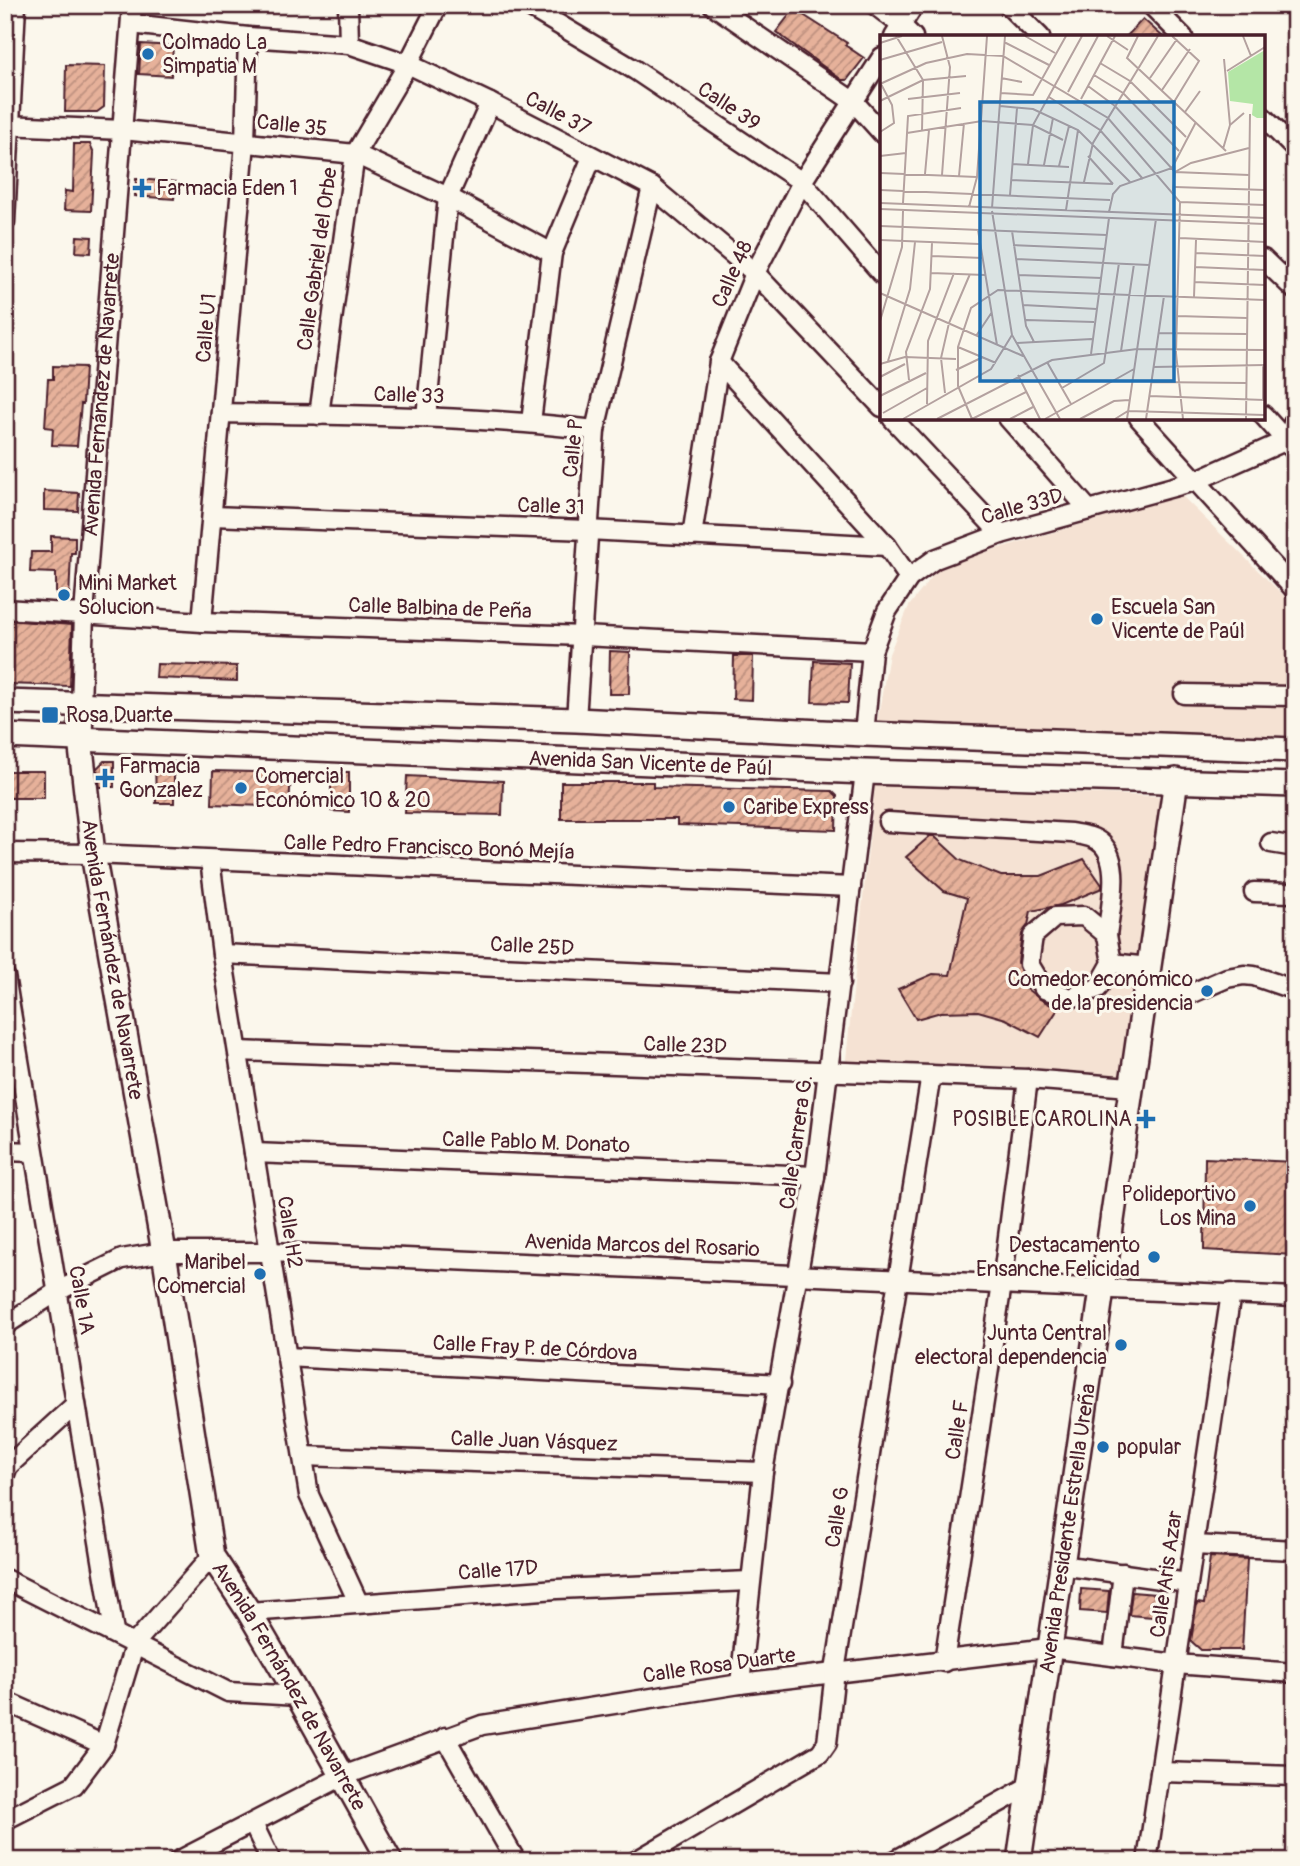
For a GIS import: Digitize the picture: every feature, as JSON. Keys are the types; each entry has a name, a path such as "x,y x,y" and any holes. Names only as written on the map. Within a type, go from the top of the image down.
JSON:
{"main road":[{"name":"Avenida San Vicente de Paúl","path":"5,702 576,720 1295,750"},
{"name":"Avenida Fernández de Navarrete","path":"81,706 80,739 93,854 164,1252 212,1556 249,1612 390,1861"},
{"name":"Avenida San Vicente de Paúl","path":"5,736 865,772 1295,785"},
{"name":"Avenida Presidente Estrella Ureña","path":"1020,1861 1176,780"}],"street":[{"path":"5,222 7,125 16,5"},
{"name":"Avenida Fernández de Navarrete","path":"81,706 85,614 132,5"},
{"path":"348,5 349,44"},
{"name":"Calle Gabriel del Orbe","path":"319,415 355,154 408,64 438,5"},
{"name":"Calle 39","path":"526,5 635,70 802,182 880,272"},
{"path":"713,5 854,103 880,131"},
{"path":"875,5 903,33 914,5"},
{"path":"1008,5 1038,35"},
{"path":"1152,5 1181,35"},
{"name":"Calle 37","path":"131,24 248,37 349,44 408,64 490,103 652,187 755,273 880,405"},
{"name":"Calle U1","path":"202,622 245,143 248,37"},
{"name":"Calle 48","path":"692,536 719,362 755,273 802,182 880,60"},
{"path":"426,418 448,198 490,103"},
{"path":"1265,119 1295,149"},
{"name":"Calle 35","path":"7,125 123,130 355,154 448,198 552,253"},
{"path":"531,422 552,253 592,157"},
{"name":"Calle P","path":"576,720 595,430 652,187"},
{"path":"1265,261 1295,290"},
{"path":"719,362 887,547 909,578"},
{"name":"Calle 33","path":"221,413 531,422 595,430"},
{"path":"1265,417 1291,445"},
{"path":"1291,445 1295,419"},
{"path":"894,420 1001,534"},
{"path":"1010,420 1089,510"},
{"path":"1141,420 1295,589"},
{"name":"Calle 33D","path":"864,734 872,651 887,611 909,578 935,559 1001,534 1195,481 1291,445"},
{"name":"Calle 31","path":"213,516 588,530 887,547"},
{"name":"Calle Balbina de Peña","path":"5,610 202,622 583,636 872,651"},
{"path":"1184,694 1295,696"},
{"name":"Calle Carrera G.","path":"740,1684 763,1472 815,1176 865,772"},
{"path":"888,822 1089,836 1102,844 1111,858 1114,878 1107,934 1112,963 1098,988 1071,998 1044,989 1029,964 1033,936 1055,917 1084,916 1107,934"},
{"path":"1271,843 1295,847"},
{"name":"Calle Pedro Francisco Bonó Mejía","path":"5,853 93,854 851,887"},
{"name":"Calle H2","path":"210,860 222,954 309,1495 358,1602"},
{"path":"1254,892 1287,894 1295,891"},
{"name":"Calle 25D","path":"222,954 840,983"},
{"path":"1112,963 1148,967"},
{"path":"1144,993 1190,994 1227,978 1244,975 1295,990"},
{"name":"Calle 1A","path":"5,976 11,1040 58,1291 114,1632"},
{"name":"Calle 23D","path":"238,1051 931,1075 1130,1087"},
{"name":"Calle G","path":"636,1861 820,1754 827,1743 835,1671 931,1075"},
{"name":"Calle F","path":"944,1662 1002,1284 1028,1079"},
{"path":"5,1151 33,1152"},
{"name":"Calle Pablo M. Donato","path":"254,1153 815,1176"},
{"name":"Avenida Marcos del Rosario","path":"5,1325 58,1291 122,1259 164,1252 270,1252 1295,1297"},
{"name":"Calle Aris Azar","path":"1147,1861 1231,1293"},
{"name":"Calle Fray P. de Córdova","path":"287,1357 780,1384"},
{"path":"5,1474 8,1466 76,1404"},
{"name":"Calle Juan Vásquez","path":"303,1456 763,1472"},
{"path":"1194,1545 1295,1550"},
{"path":"5,1820 74,1785 104,1745 135,1643 212,1556"},
{"path":"1061,1564 1188,1583"},
{"path":"1113,1656 1123,1573"},
{"path":"5,1579 228,1692 298,1696"},
{"name":"Calle 17D","path":"249,1612 556,1589 750,1581"},
{"name":"Calle Rosa Duarte","path":"178,1861 343,1776 482,1725 835,1671 944,1662 1049,1648 1176,1664 1295,1673"},
{"path":"9,1706 104,1745"},
{"path":"445,1737 516,1861"},
{"path":"1160,1772 1295,1776"},
{"path":"894,1861 1031,1785"},
{"path":"253,1824 271,1861"}],"shaded area":[{"name":"Escuela San Vicente de Paúl","path":"1181,495 1285,597 1295,632 1295,736 877,723 889,654 909,606 941,565"},
{"path":"875,785 1177,797 1136,1082 845,1069"}],"building":[{"path":"794,9 847,43 845,45 864,58 847,80 842,80 776,32"},
{"path":"1143,19 1161,35 1128,35"},
{"path":"141,44 173,46 171,76 139,74"},
{"path":"66,65 105,66 104,107 97,112 65,112"},
{"path":"74,144 90,144 94,153 91,211 64,210 65,191 73,192"},
{"path":"136,179 176,182 174,199 135,196"},
{"path":"77,236 92,237 91,253 76,252"},
{"path":"53,366 85,367 77,446 52,445 53,428 45,427 48,379 53,379"},
{"path":"44,491 79,493 78,511 44,510"},
{"path":"51,536 75,537 67,602 56,601 56,573 30,572 31,552 51,552"},
{"name":"Rosa Duarte","path":"5,620 72,625 70,686 5,684"},
{"path":"610,651 630,652 629,694 609,694"},
{"path":"734,656 753,656 752,700 733,699"},
{"path":"814,661 850,663 848,703 812,702"},
{"path":"157,664 237,666 237,681 156,678"},
{"name":"Farmacia Gonzalez","path":"104,761 114,761 114,787 100,787 97,768"},
{"path":"155,762 174,762 174,803 156,803"},
{"path":"5,771 44,771 44,798 5,798"},
{"path":"213,771 291,773 289,807 212,804"},
{"path":"331,772 349,772 349,812 331,811"},
{"path":"407,776 503,781 502,815 405,813"},
{"path":"561,782 653,782 653,787 832,791 837,796 836,830 677,825 677,819 561,819"},
{"path":"930,836 934,836 960,860 1001,876 1041,876 1084,859 1102,885 1102,888 1061,905 1031,911 1028,925 1022,934 1018,962 1021,972 1019,983 1058,1009 1040,1037 1006,1019 978,1011 941,1012 916,1019 898,989 933,974 950,975 967,898 944,891 906,857"},
{"name":"Polideportivo Los Mina","path":"1205,1158 1295,1162 1295,1255 1204,1250"},
{"path":"1210,1557 1247,1559 1242,1650 1201,1650 1191,1641 1197,1603 1204,1604"},
{"path":"1081,1589 1109,1591 1107,1613 1080,1611"},
{"path":"1132,1592 1167,1595 1165,1618 1129,1615"}],"place":[{"name":"Colmado La Simpatia M","path":"148,54"},
{"name":"Farmacia Eden 1","path":"142,188"},
{"name":"Mini Market Solucion","path":"64,595"},
{"name":"Escuela San Vicente de Paúl","path":"1097,619"},
{"name":"Rosa Duarte","path":"50,715"},
{"name":"Farmacia Gonzalez","path":"105,778"},
{"name":"Comercial Económico 10 & 20","path":"241,788"},
{"name":"Caribe Express","path":"729,807"},
{"name":"Comedor económico de la presidencia","path":"1207,991"},
{"name":"POSIBLE CAROLINA","path":"1146,1119"},
{"name":"Polideportivo Los Mina","path":"1250,1206"},
{"name":"Destacamento Ensanche Felicidad","path":"1154,1257"},
{"name":"Maribel Comercial","path":"260,1274"},
{"name":"Junta Central electoral dependencia","path":"1121,1345"},
{"name":"popular","path":"1103,1447"}]}
